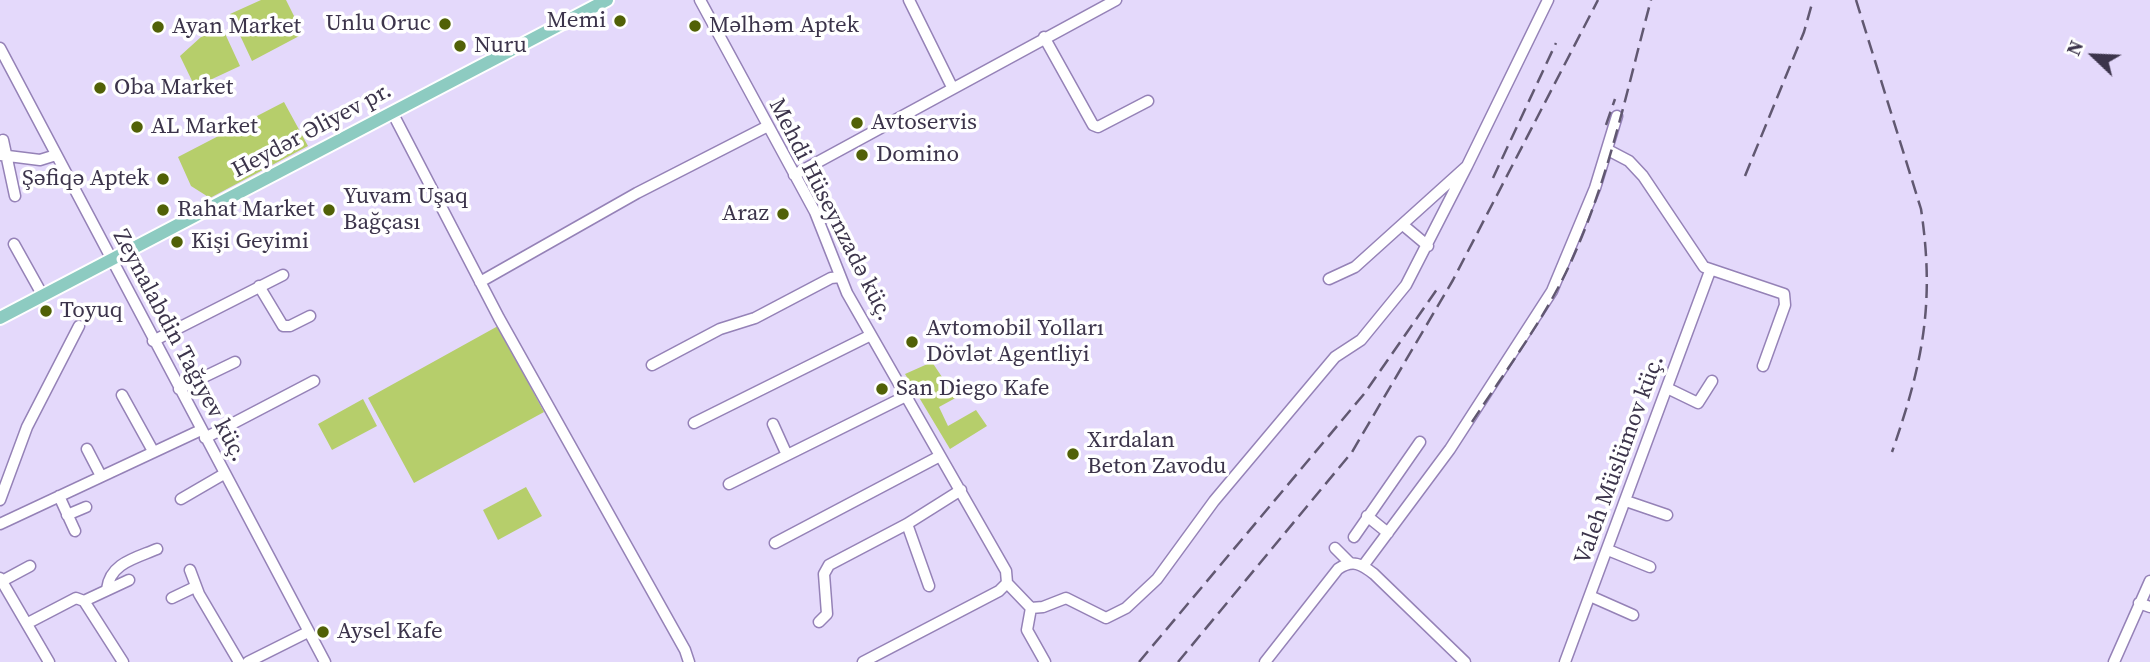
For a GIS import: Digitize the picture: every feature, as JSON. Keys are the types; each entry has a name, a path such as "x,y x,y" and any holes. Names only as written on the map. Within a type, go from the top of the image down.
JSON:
{"main road":[{"name":"Heydər Əliyev pr.","path":"0,318 607,0"}],"street":[{"name":"Mehdi Hüseynzadə küç.","path":"700,0 815,212 839,277 1006,571 1007,583"},
{"path":"909,0 952,87"},
{"path":"794,175 1116,0"},
{"path":"1031,608 1043,607 1066,598 1106,618 1126,608 1157,579 1214,502 1335,357 1361,340 1406,285 1428,246 1548,0"},
{"path":"1044,37 1093,125 1098,127 1148,101"},
{"name":"Zeynalabdin Tağıyev küç.","path":"0,48 110,261 325,662"},
{"path":"392,113 480,282 689,662"},
{"path":"1363,566 1450,449 1552,291 1575,242 1608,150 1617,116"},
{"path":"480,282 637,193 768,126"},
{"path":"2,140 3,155 15,195"},
{"path":"1608,150 1636,167 1695,257 1710,271 1781,292 1786,297 1763,366"},
{"path":"3,155 40,160 56,155"},
{"path":"1329,279 1355,267 1403,225 1456,172 1467,166"},
{"path":"1403,225 1428,246"},
{"path":"14,244 43,296"},
{"name":"Valeh Müslümov küç.","path":"1565,662 1710,271"},
{"path":"153,341 282,275"},
{"path":"652,365 720,330 755,318 826,281 839,277"},
{"path":"260,286 283,326 290,326 310,316"},
{"path":"0,500 27,427 79,327"},
{"path":"694,423 871,334"},
{"path":"179,390 235,362"},
{"path":"0,524 153,451 203,434 314,381"},
{"path":"1667,388 1698,403 1712,381"},
{"path":"122,395 153,451"},
{"path":"729,484 906,396"},
{"path":"774,424 787,455"},
{"path":"1354,537 1420,442"},
{"path":"87,449 101,477"},
{"path":"775,543 940,456"},
{"path":"181,499 224,474"},
{"path":"819,622 827,614 824,575 829,565 907,524 961,490"},
{"path":"59,496 75,531"},
{"path":"1626,501 1667,515"},
{"path":"67,515 86,507"},
{"path":"1367,516 1388,533"},
{"path":"907,524 929,586"},
{"path":"1335,548 1350,563 1363,566 1465,662"},
{"path":"107,589 109,576 117,566 157,549"},
{"path":"1608,550 1650,567"},
{"path":"1265,662 1338,569 1350,563"},
{"path":"30,566 1,580 49,662"},
{"path":"190,570 195,587 239,662"},
{"path":"84,601 129,580"},
{"path":"2114,662 2150,580"},
{"path":"863,662 999,591 1007,583 1031,608"},
{"path":"172,598 195,587"},
{"path":"1590,596 1633,615"},
{"path":"28,623 76,598 84,601 123,662"},
{"path":"2139,603 2150,607"},
{"path":"1031,608 1027,630 1045,662"},
{"path":"254,661 308,632"}],"green space":[{"path":"261,0 286,0 303,34 252,61 230,14"},
{"path":"222,27 240,66 195,87 180,56 201,37"},
{"path":"284,102 308,146 210,198 191,186 178,157"},
{"path":"498,326 544,412 414,483 368,398"},
{"path":"932,362 944,380 952,378 961,395 939,407 948,426 976,410 987,426 950,449 905,374"},
{"path":"363,399 377,426 332,450 318,424"},
{"path":"526,487 542,516 498,540 483,510"}],"railway":[{"path":"1178,662 1352,452 1453,280 1598,0"},
{"path":"1472,422 1548,305 1584,232 1616,134 1651,0"},
{"path":"1745,176 1804,32 1813,0"},
{"path":"1856,0 1921,209 1925,243 1927,274 1923,332 1912,390 1892,452"},
{"path":"1493,178 1556,43"},
{"path":"1606,125 1615,99"},
{"path":"1139,662 1364,394 1440,285"}],"place":[{"name":"Memi","path":"620,21"},
{"name":"Unlu Oruc","path":"445,24"},
{"name":"Məlhəm Aptek","path":"695,26"},
{"name":"Ayan Market","path":"158,27"},
{"name":"Nuru","path":"460,46"},
{"name":"Oba Market","path":"100,88"},
{"name":"Avtoservis","path":"857,123"},
{"name":"AL Market","path":"137,127"},
{"name":"Domino","path":"862,155"},
{"name":"Şəfiqə Aptek","path":"163,179"},
{"name":"Rahat Market","path":"163,210"},
{"name":"Yuvam Uşaq Bağçası","path":"329,210"},
{"name":"Araz","path":"783,214"},
{"name":"Kişi Geyimi","path":"177,242"},
{"name":"Toyuq","path":"46,311"},
{"name":"Avtomobil Yolları Dövlət Agentliyi","path":"912,342"},
{"name":"San Diego Kafe","path":"882,389"},
{"name":"Xırdalan Beton Zavodu","path":"1073,454"},
{"name":"Aysel Kafe","path":"323,632"}]}
